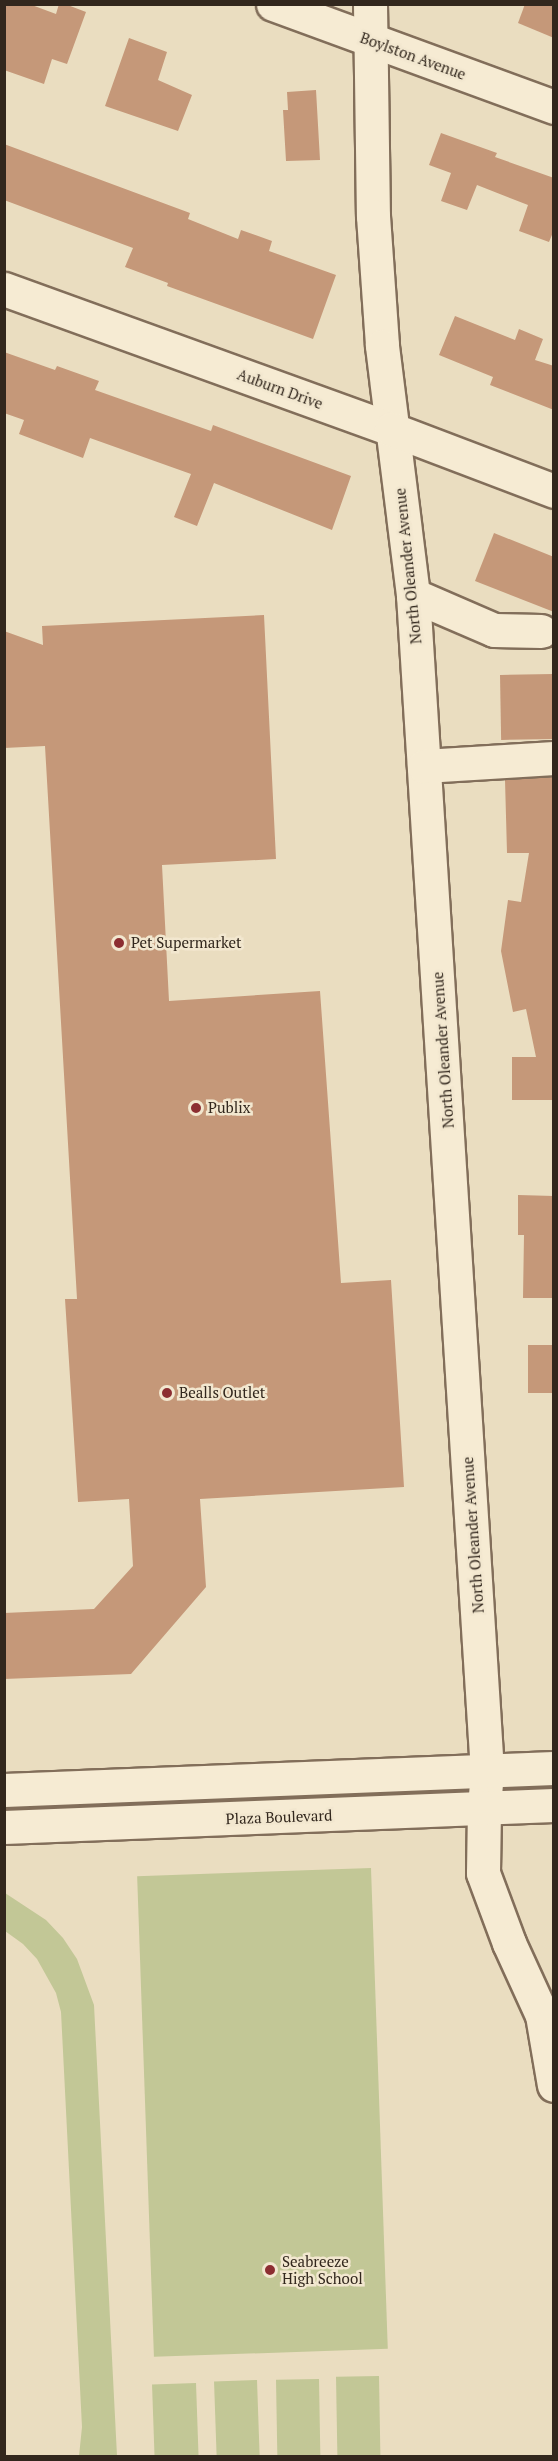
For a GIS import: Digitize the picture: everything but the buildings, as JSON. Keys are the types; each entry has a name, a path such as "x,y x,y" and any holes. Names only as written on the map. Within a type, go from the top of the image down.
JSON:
{"street":[{"name":"Boylston Avenue","path":"273,4 554,107"},
{"name":"North Oleander Avenue","path":"370,4 373,216 382,346 413,595 487,1772 483,1873 509,1942 542,2015 554,2085"},
{"name":"Auburn Drive","path":"4,289 391,429 554,491"},
{"path":"413,595 494,630 541,631"},
{"path":"424,766 554,758"},
{"path":"4,1790 554,1768"},
{"path":"91,1787 93,1824"},
{"name":"Plaza Boulevard","path":"4,1827 554,1805"}],"green space":[{"path":"371,1868 388,2349 154,2357 137,1876"},
{"path":"5,1893 46,1920 63,1938 77,1959 94,2005 117,2456 79,2456 82,2427 61,2012 56,1993 37,1959 23,1944 5,1931"},
{"path":"379,2376 380,2456 337,2456 336,2377"},
{"path":"319,2379 320,2456 277,2456 276,2380"},
{"path":"257,2380 260,2456 217,2456 214,2382"},
{"path":"196,2383 199,2456 155,2456 152,2385"}],"place":[{"name":"Pet Supermarket","path":"119,943"},
{"name":"Publix","path":"196,1108"},
{"name":"Bealls Outlet","path":"167,1393"},
{"name":"Seabreeze High School","path":"270,2270"}]}
